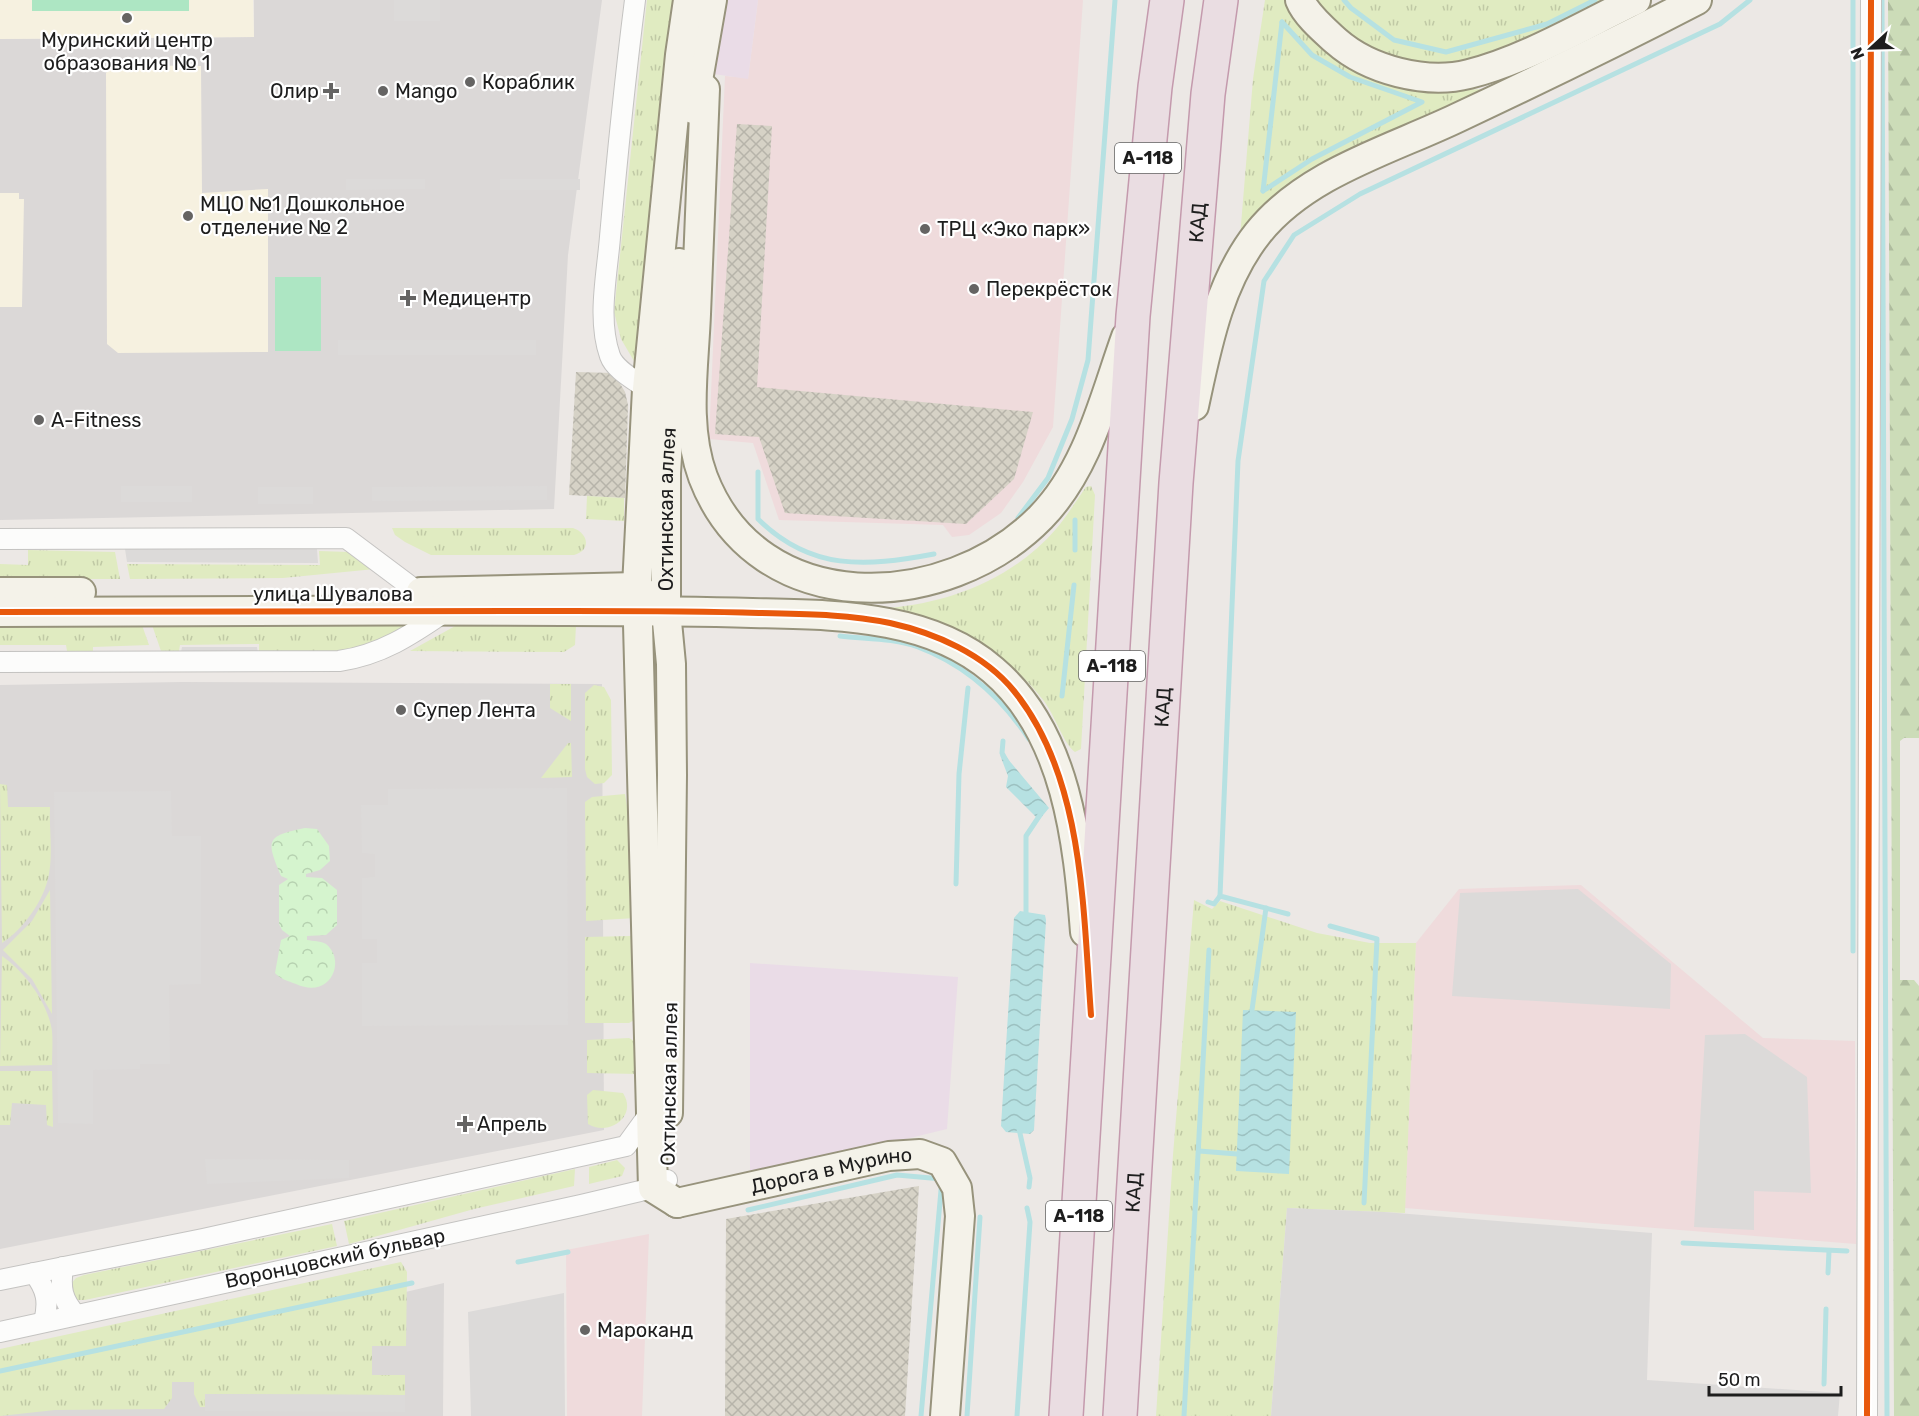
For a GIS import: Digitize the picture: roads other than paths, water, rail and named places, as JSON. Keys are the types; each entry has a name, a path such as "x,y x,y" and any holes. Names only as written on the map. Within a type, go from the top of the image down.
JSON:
{"highway":[{"name":"А-118","path":"1066,1416 1133,316 1155,87 1167,0"},
{"name":"КАД","path":"1120,1416 1176,483 1208,94 1221,0"}],"street":[{"path":"635,0 616,167 605,301 605,330 610,358 621,370 647,389"},
{"path":"1300,0 1325,31 1349,52 1381,66 1421,77 1468,75 1521,55 1636,0"},
{"path":"1176,483 1205,355 1235,267 1259,232 1287,206 1334,174 1594,53 1697,0"},
{"path":"1868,1416 1871,0"},
{"path":"703,5 692,420 695,447 703,477 717,506 731,527 756,550 784,570 812,581 840,587 914,584 955,574 986,559 1042,516 1071,478 1091,434 1133,316"},
{"name":"Охтинская аллея","path":"658,1190 650,1113 648,928 638,599 647,389 680,55 703,5"},
{"name":"Охтинская аллея","path":"658,1190 672,775 671,664 666,611 666,473 671,365 687,163 703,5"},
{"path":"0,539 346,538 418,592"},
{"name":"улица Шувалова","path":"0,592 418,592 638,599 666,611 808,614 889,623 938,637 992,669 1014,690 1044,736 1066,796 1083,910 1091,1015"},
{"name":"улица Шувалова","path":"0,612 446,611 638,599"},
{"path":"0,662 339,661 366,657 414,632 446,611"},
{"path":"0,1280 626,1146 650,1113"},
{"path":"626,1146 638,1153 645,1161 648,1173 644,1183 658,1190"},
{"name":"Дорога в Мурино","path":"658,1190 889,1156 920,1154 942,1162 957,1188 960,1216 945,1416"},
{"name":"Воронцовский бульвар","path":"0,1332 658,1190"},
{"path":"63,1267 61,1284 65,1303 76,1315"},
{"path":"34,1273 45,1287 48,1306 44,1322"}],"water":[{"path":"1000,755 1007,758 1049,808 1039,820 1006,787 1008,776"},
{"path":"1020,911 1045,915 1046,920 1034,1130 1030,1134 1006,1132 1001,1126 1014,918"},
{"path":"1243,1010 1296,1012 1289,1174 1236,1171"}],"waterway":[{"path":"1018,518 1048,478 1072,419 1088,360 1115,0"},
{"path":"1344,0 1351,8 1394,40 1446,52 1547,24 1595,0"},
{"path":"1288,914 1220,896 1238,461 1264,281 1294,235 1360,194 1720,24 1750,0"},
{"path":"1853,0 1853,951"},
{"path":"1882,0 1887,1416"},
{"path":"1263,191 1312,159 1422,102 1350,77 1312,55 1282,22"},
{"path":"1263,191 1282,22"},
{"path":"758,472 758,519 778,536 798,548 840,561 862,562 934,554"},
{"path":"1075,520 1075,550"},
{"path":"1062,696 1074,585"},
{"path":"840,636 909,644 952,663 994,696 1007,709 1029,739"},
{"path":"956,884 959,774 968,688"},
{"path":"1003,741 1002,753 1007,762"},
{"path":"1026,916 1026,836 1040,815"},
{"path":"1208,902 1214,904 1220,896"},
{"path":"1252,1010 1266,908"},
{"path":"1330,926 1377,939 1364,1203"},
{"path":"1184,1416 1209,950"},
{"path":"1019,1129 1030,1178 1029,1187"},
{"path":"1199,1151 1237,1154"},
{"path":"748,1210 897,1175 942,1179 921,1416"},
{"path":"1017,1416 1030,1222 1027,1208"},
{"path":"967,1416 980,1217"},
{"path":"1683,1243 1847,1251"},
{"path":"1828,1273 1829,1251"},
{"path":"518,1262 568,1252"},
{"path":"0,1371 412,1283"},
{"path":"1824,1384 1826,1309"}],"place":[{"name":"Муринский центр образования № 1","path":"127,18"},
{"name":"Кораблик","path":"470,82"},
{"name":"Олир","path":"331,91"},
{"name":"Mango","path":"383,91"},
{"name":"МЦО №1 Дошкольное отделение № 2","path":"188,216"},
{"name":"ТРЦ «Эко парк»","path":"925,229"},
{"name":"Перекрёсток","path":"974,289"},
{"name":"Медицентр","path":"408,298"},
{"name":"A-Fitness","path":"39,420"},
{"name":"Супер Лента","path":"401,710"},
{"name":"Апрель","path":"465,1124"},
{"name":"Мароканд","path":"585,1330"}]}
